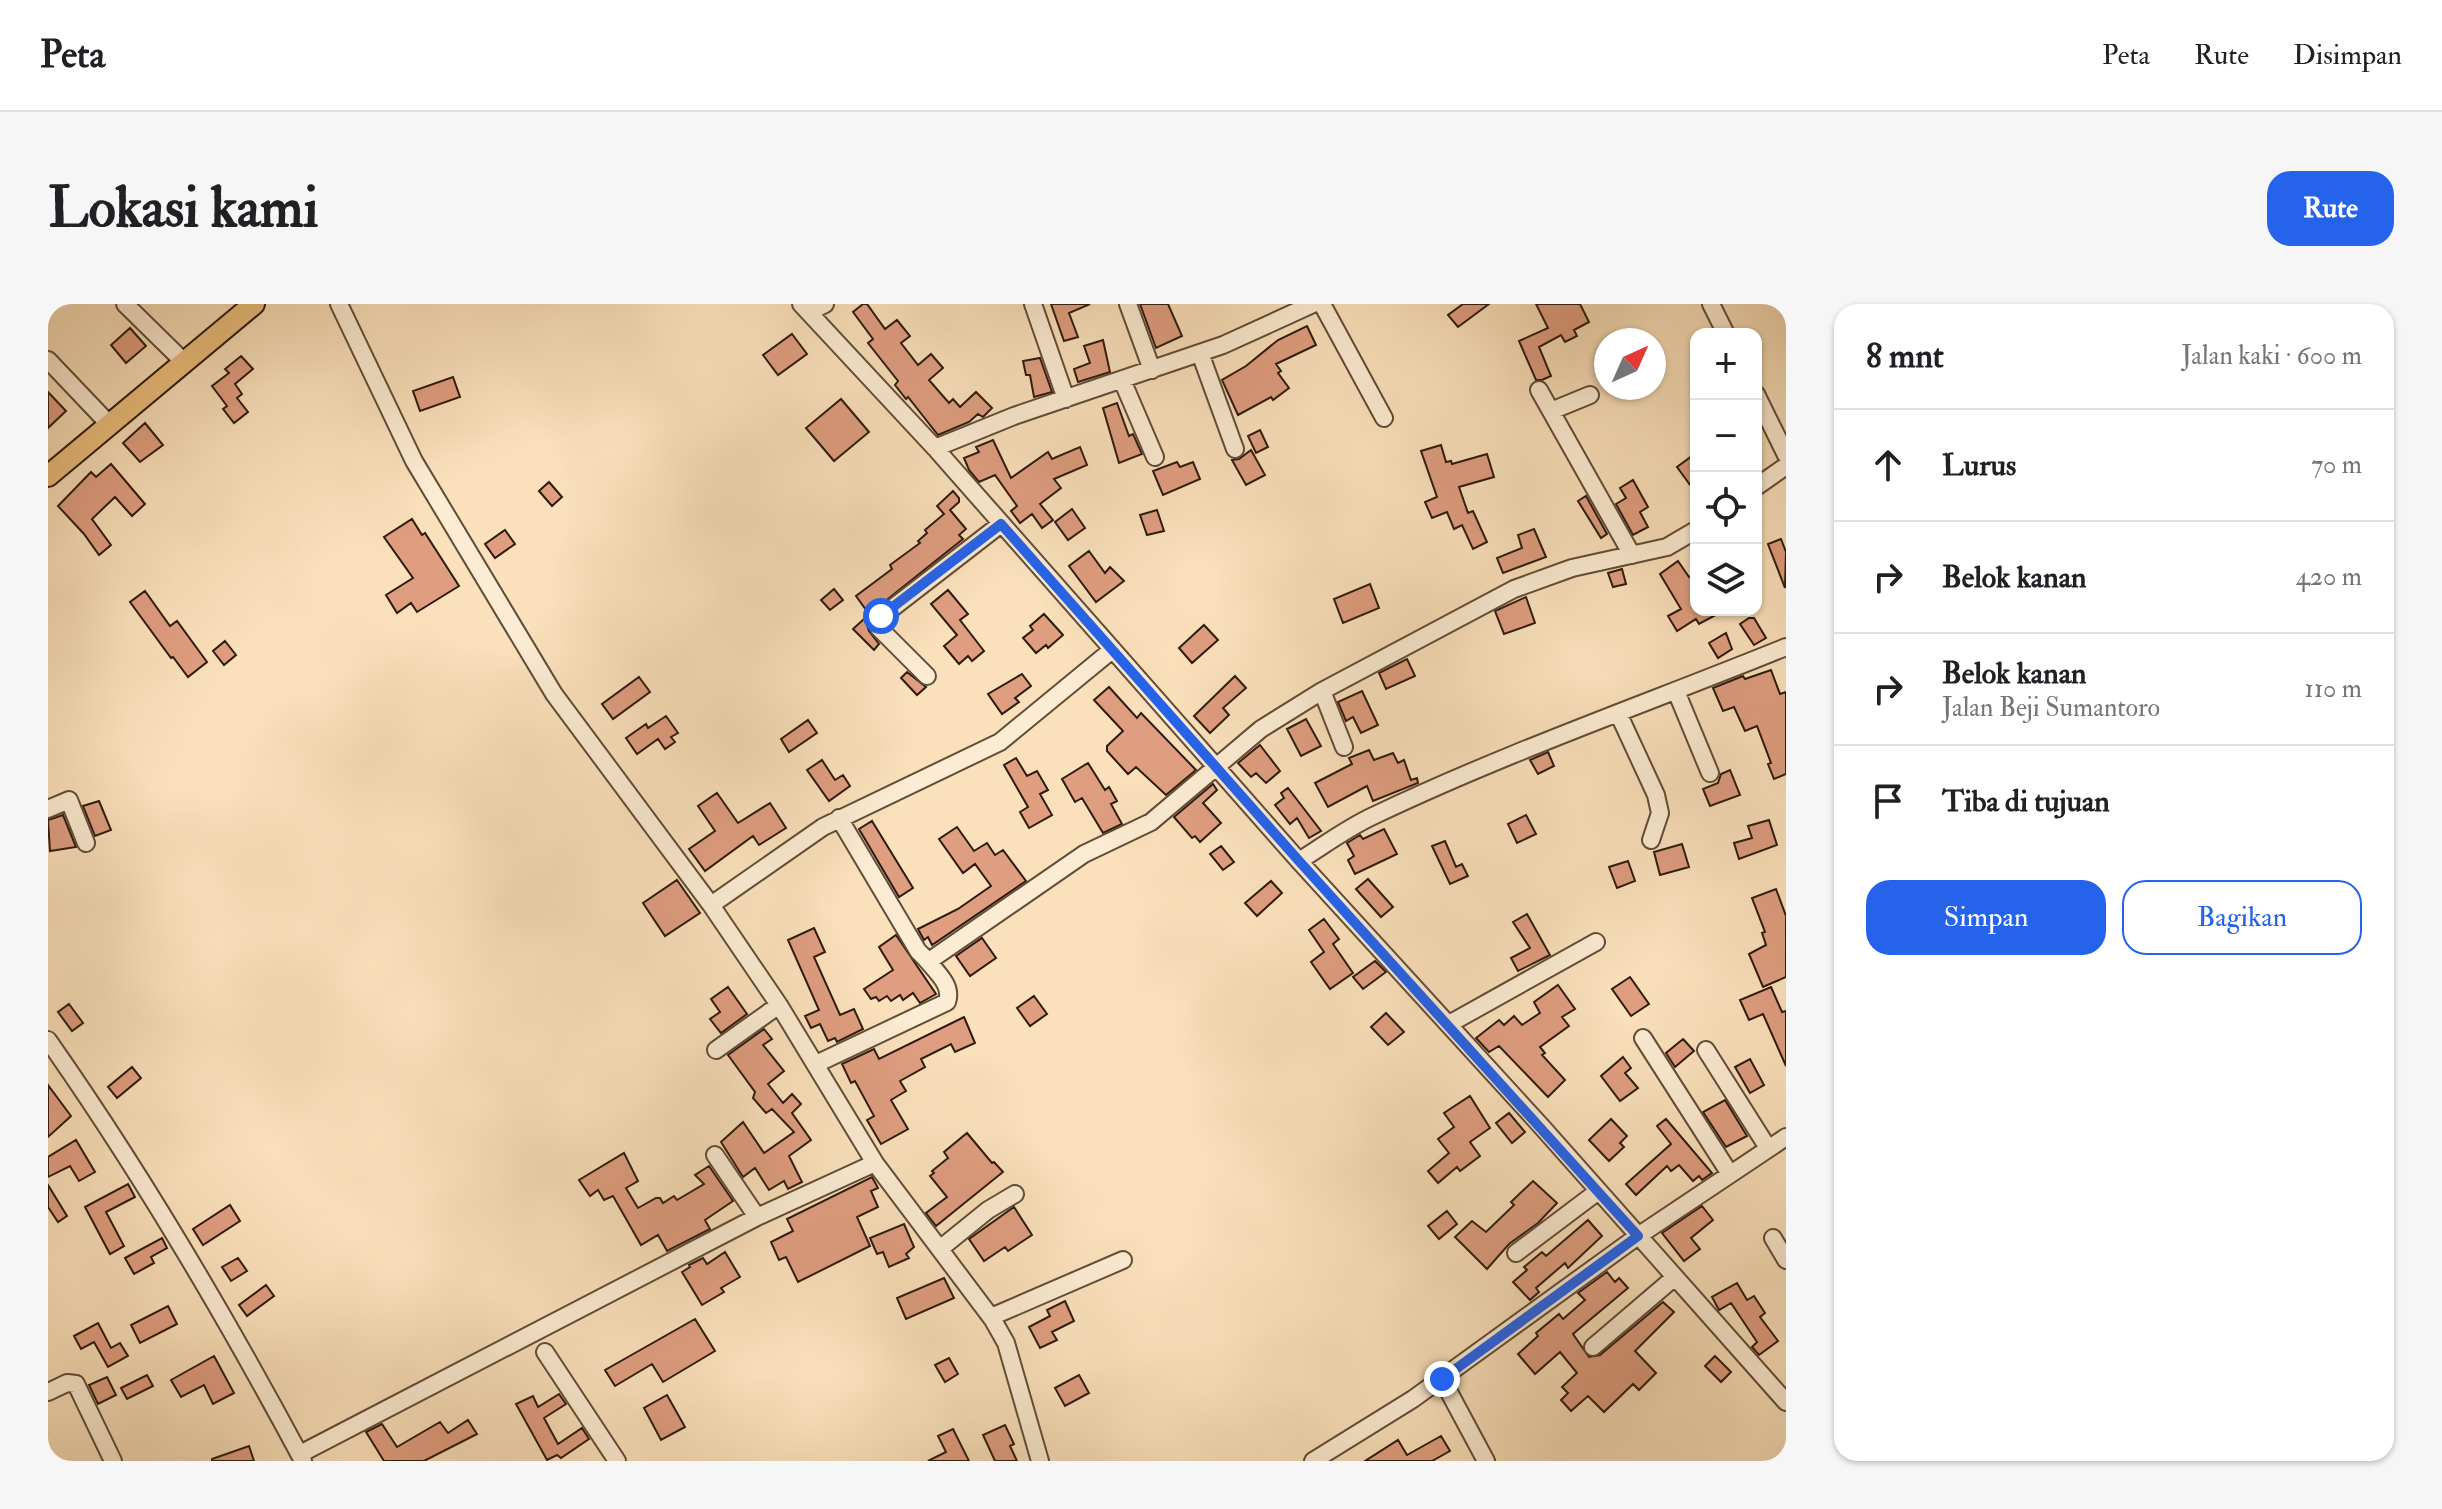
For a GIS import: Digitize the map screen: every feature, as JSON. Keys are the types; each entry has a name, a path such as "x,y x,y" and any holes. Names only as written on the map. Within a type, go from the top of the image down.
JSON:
{"main road":[{"path":"48,476 254,304"}],"street":[{"path":"125,304 184,362"},
{"path":"339,304 414,461 554,694 711,905 779,1005 875,1163 991,1317 1006,1343 1040,1461"},
{"path":"805,308 825,304"},
{"path":"1033,304 1066,399"},
{"path":"1128,304 1152,370"},
{"path":"935,448 1014,416 1200,353 1313,304"},
{"path":"1322,304 1384,418"},
{"path":"1711,304 1723,328"},
{"path":"805,308 935,448 1299,861 1449,1024 1597,1192 1783,1394"},
{"path":"1200,353 1235,449"},
{"path":"48,360 108,423"},
{"path":"1122,380 1155,457"},
{"path":"1539,390 1632,555"},
{"path":"1551,411 1590,395"},
{"path":"1759,400 1786,455"},
{"path":"1762,483 1786,466"},
{"path":"927,676 879,628 877,620 1001,524"},
{"path":"926,959 936,958 1084,854 1151,822 1261,729 1322,691 1514,589 1572,568 1677,544 1690,534"},
{"path":"1299,861 1370,817 1508,755 1619,715 1786,647"},
{"path":"711,905 839,818 1000,742 1112,650"},
{"path":"1322,691 1344,747"},
{"path":"1676,691 1710,773"},
{"path":"1619,715 1656,795 1660,813 1651,840"},
{"path":"48,809 69,800 86,843"},
{"path":"816,1064 947,1002 950,994 918,951 839,818"},
{"path":"1449,1024 1596,942"},
{"path":"716,1050 779,1005"},
{"path":"1643,1038 1730,1174"},
{"path":"48,1040 198,1273 301,1458 757,1217 875,1163"},
{"path":"1706,1050 1768,1148"},
{"path":"1313,1461 1442,1379 1638,1236 1786,1137"},
{"path":"715,1155 757,1217"},
{"path":"1516,1253 1597,1192"},
{"path":"941,1248 988,1210 1015,1194"},
{"path":"1773,1238 1786,1260"},
{"path":"991,1317 1123,1260"},
{"path":"1593,1347 1675,1277"},
{"path":"545,1352 617,1461"},
{"path":"1442,1379 1486,1461"},
{"path":"48,1392 67,1383 76,1384 113,1461"}],"building":[{"path":"867,304 885,329 897,320 910,336 901,343 918,365 931,354 943,368 929,380 949,403 953,399 960,407 976,392 992,408 983,417 978,414 969,422 938,435 895,385 898,381 868,343 873,339 853,312"},
{"path":"1051,304 1090,304 1069,313 1078,337 1064,341"},
{"path":"1140,304 1168,304 1182,336 1156,348"},
{"path":"1463,304 1489,304 1458,327 1448,315"},
{"path":"1536,304 1580,304 1589,322 1574,330 1577,336 1565,342 1561,335 1539,347 1551,376 1542,380 1536,380 1519,341 1548,328"},
{"path":"1307,326 1316,345 1276,364 1281,371 1278,373 1289,388 1273,400 1271,397 1238,415 1222,380 1246,366 1278,340"},
{"path":"130,328 146,346 126,363 111,345"},
{"path":"792,334 807,354 778,375 763,355"},
{"path":"1103,340 1110,372 1078,382 1074,369 1090,363 1084,346"},
{"path":"241,356 253,369 235,384 242,394 237,398 248,412 234,423 223,409 227,406 212,386 229,373 225,369"},
{"path":"1040,358 1052,392 1034,397 1030,375 1026,375 1023,361"},
{"path":"453,377 460,397 420,411 413,391"},
{"path":"48,392 66,411 48,428"},
{"path":"841,399 869,432 834,461 806,428"},
{"path":"1117,403 1129,436 1133,434 1142,454 1119,463 1103,408"},
{"path":"145,423 163,445 140,462 123,443"},
{"path":"1260,430 1268,447 1256,453 1248,436"},
{"path":"993,440 1011,478 1048,452 1052,459 1080,447 1087,465 1054,479 1061,488 1040,504 1053,520 1042,528 1032,514 1020,523 1011,511 1017,506 995,475 979,482 969,470 964,458 979,452 976,447"},
{"path":"1441,445 1446,462 1451,461 1452,464 1487,454 1494,477 1459,487 1468,513 1473,511 1487,542 1473,549 1462,525 1454,529 1447,512 1432,518 1425,502 1437,497 1421,451"},
{"path":"1251,450 1265,475 1246,485 1232,460"},
{"path":"1690,457 1690,485 1677,467"},
{"path":"1177,462 1180,467 1193,462 1200,479 1163,495 1153,471"},
{"path":"111,464 145,504 132,516 115,497 92,519 111,545 99,555 58,506 91,472 96,477"},
{"path":"1633,480 1648,507 1640,512 1648,527 1633,535 1616,504 1626,498 1620,488"},
{"path":"549,482 562,497 552,506 539,491"},
{"path":"953,491 959,502 950,510 966,529 959,535 963,539 869,614 856,596 920,543 918,541 927,533 925,530 944,514 937,506"},
{"path":"1586,496 1607,534 1601,538 1578,501"},
{"path":"1072,509 1085,528 1068,540 1055,522"},
{"path":"1157,510 1164,531 1147,535 1140,515"},
{"path":"412,519 422,535 425,533 459,586 417,612 411,603 397,613 386,595 413,578 384,537"},
{"path":"1534,529 1546,557 1503,573 1497,558 1522,548 1518,535"},
{"path":"505,530 515,544 495,558 485,544"},
{"path":"1781,539 1786,552 1785,588 1768,544"},
{"path":"1089,551 1105,573 1110,567 1124,581 1096,602 1069,566"},
{"path":"1678,561 1690,576 1690,616 1714,616 1699,624 1696,619 1677,631 1668,616 1681,609 1660,574"},
{"path":"1622,569 1626,584 1613,587 1608,573"},
{"path":"1370,584 1379,608 1343,623 1334,599"},
{"path":"834,589 843,600 830,610 821,600"},
{"path":"948,590 968,614 960,620 984,651 972,661 968,656 959,664 944,646 957,635 931,604"},
{"path":"145,591 170,626 177,621 207,662 188,677 130,602"},
{"path":"1526,597 1535,623 1504,634 1495,611"},
{"path":"1044,614 1063,635 1048,648 1046,645 1036,653 1023,638 1033,630 1030,626"},
{"path":"865,618 869,631 879,644 874,650 853,629"},
{"path":"1754,618 1766,638 1754,645 1740,624"},
{"path":"1204,625 1218,640 1192,663 1179,648"},
{"path":"1726,633 1732,649 1718,658 1709,643"},
{"path":"225,641 236,655 224,665 213,651"},
{"path":"1407,659 1415,676 1386,689 1379,673"},
{"path":"1771,670 1780,694 1786,692 1786,774 1774,779 1757,726 1745,731 1734,707 1723,711 1713,688 1743,676 1745,679"},
{"path":"907,672 926,687 917,695 901,678"},
{"path":"1022,674 1031,686 1015,698 1019,702 1002,714 988,694"},
{"path":"1235,676 1246,688 1223,708 1229,715 1210,733 1194,716"},
{"path":"639,677 650,692 613,719 602,704"},
{"path":"1109,687 1137,718 1141,713 1196,770 1166,795 1136,767 1128,774 1107,751 1107,746 1123,731 1094,700"},
{"path":"1362,691 1378,725 1361,733 1353,717 1346,721 1338,702"},
{"path":"666,716 678,733 671,737 675,742 665,749 658,739 637,754 626,738 646,724 648,728"},
{"path":"1306,719 1321,746 1301,756 1287,729"},
{"path":"808,720 817,733 789,752 781,739"},
{"path":"1260,745 1280,771 1266,783 1256,773 1251,777 1238,763"},
{"path":"1369,750 1374,760 1393,753 1398,763 1404,760 1411,780 1417,778 1418,783 1373,801 1367,786 1328,807 1315,783 1352,764 1349,758"},
{"path":"1548,752 1554,766 1538,774 1530,760"},
{"path":"1016,758 1027,776 1037,771 1048,790 1040,794 1052,815 1029,828 1020,812 1028,807 1004,765"},
{"path":"822,760 835,780 843,775 850,786 829,801 807,770"},
{"path":"1088,763 1105,790 1109,787 1117,801 1111,804 1122,824 1103,833 1082,798 1075,802 1062,779"},
{"path":"1730,770 1740,795 1710,806 1703,789 1718,783 1721,774"},
{"path":"1213,784 1217,790 1203,803 1221,823 1200,842 1195,836 1192,838 1174,817"},
{"path":"1288,788 1321,831 1309,838 1297,818 1290,824 1275,805 1284,798 1281,793"},
{"path":"717,793 738,823 770,803 786,828 759,845 753,836 705,871 689,849 715,831 698,806"},
{"path":"99,801 111,830 95,836 83,806"},
{"path":"63,815 76,847 50,851 48,820"},
{"path":"1526,815 1536,834 1517,843 1508,824"},
{"path":"1769,820 1777,845 1739,859 1734,843 1752,838 1748,826"},
{"path":"872,821 913,888 899,897 859,829"},
{"path":"957,827 974,851 987,843 995,855 1003,850 1026,881 932,945 928,937 924,940 918,929 958,909 991,886 975,864 963,873 939,839"},
{"path":"1384,829 1397,854 1355,874 1348,860 1354,856 1347,843 1360,835 1363,839"},
{"path":"1445,841 1456,867 1462,864 1468,876 1450,884 1432,846"},
{"path":"1682,844 1689,867 1660,875 1654,852"},
{"path":"1221,846 1234,862 1223,870 1210,854"},
{"path":"1628,861 1635,881 1617,888 1609,867"},
{"path":"1368,879 1393,907 1381,917 1356,889"},
{"path":"677,880 700,913 665,936 643,903"},
{"path":"1271,881 1282,893 1257,916 1245,903"},
{"path":"1776,889 1786,916 1786,977 1763,987 1749,954 1766,945 1762,933 1765,932 1752,898"},
{"path":"1527,914 1550,955 1518,971 1511,958 1530,948 1513,922"},
{"path":"1324,919 1339,939 1333,944 1353,973 1330,989 1311,962 1324,952 1309,930"},
{"path":"814,928 825,952 814,957 840,1015 854,1009 863,1029 837,1042 835,1038 828,1041 820,1024 811,1028 805,1016 819,1010 788,940"},
{"path":"896,935 936,994 920,1003 913,993 903,1000 900,995 891,1001 887,996 879,1001 876,997 871,999 864,989 893,970 879,947"},
{"path":"982,938 996,958 970,976 956,956"},
{"path":"1375,961 1386,972 1363,989 1353,977"},
{"path":"1630,977 1649,1004 1631,1016 1612,989"},
{"path":"1558,985 1575,1009 1562,1017 1569,1026 1540,1047 1545,1053 1542,1055 1565,1080 1548,1097 1499,1046 1489,1052 1476,1038 1499,1020 1504,1025 1514,1016 1522,1025 1540,1013 1534,1002"},
{"path":"728,987 747,1014 721,1033 710,1019 720,1012 711,999"},
{"path":"1771,987 1782,1012 1786,1011 1786,1066 1763,1014 1749,1020 1740,1000"},
{"path":"1034,996 1047,1014 1030,1026 1017,1008"},
{"path":"69,1004 83,1023 72,1031 58,1012"},
{"path":"1386,1013 1404,1032 1388,1045 1371,1027"},
{"path":"964,1017 975,1043 955,1052 951,1044 921,1059 925,1067 900,1081 906,1091 891,1100 908,1129 881,1144 867,1120 874,1116 842,1064 874,1049 879,1059"},
{"path":"764,1029 772,1039 763,1045 784,1071 768,1084 783,1103 792,1094 801,1104 792,1113 811,1140 789,1156 802,1182 788,1189 784,1181 769,1190 755,1168 743,1177 721,1142 743,1122 764,1153 794,1132 772,1109 766,1113 753,1098 755,1092 728,1055"},
{"path":"1683,1039 1694,1051 1675,1067 1666,1053"},
{"path":"1623,1057 1631,1068 1625,1073 1638,1088 1620,1101 1601,1076"},
{"path":"1750,1059 1764,1085 1750,1093 1735,1067"},
{"path":"132,1067 141,1078 117,1098 108,1087"},
{"path":"48,1085 71,1116 48,1137"},
{"path":"1470,1096 1490,1128 1470,1142 1480,1156 1460,1171 1457,1167 1438,1183 1428,1171 1449,1153 1438,1139 1454,1127 1444,1113"},
{"path":"1725,1100 1747,1136 1726,1147 1703,1112"},
{"path":"1509,1113 1525,1132 1512,1143 1496,1123"},
{"path":"1611,1119 1627,1136 1620,1143 1624,1147 1609,1161 1589,1140"},
{"path":"1666,1119 1712,1173 1702,1180 1699,1176 1693,1181 1679,1165 1671,1171 1667,1166 1636,1195 1626,1184 1671,1144 1657,1126"},
{"path":"967,1133 1003,1172 936,1226 926,1213 947,1197 930,1176 948,1158 944,1152"},
{"path":"76,1140 95,1172 79,1181 70,1166 48,1177 48,1157"},
{"path":"624,1153 638,1181 626,1188 638,1208 656,1198 663,1203 674,1196 677,1200 704,1184 695,1175 709,1166 733,1201 705,1220 710,1229 667,1251 658,1235 641,1245 613,1196 604,1200 598,1190 590,1196 579,1180"},
{"path":"872,1177 878,1188 871,1191 878,1207 857,1217 870,1246 798,1282 786,1257 779,1260 771,1242 793,1231 787,1219"},
{"path":"1533,1181 1557,1203 1538,1223 1509,1244 1487,1269 1455,1237 1472,1221 1486,1232"},
{"path":"128,1184 135,1197 106,1212 124,1246 110,1254 85,1207"},
{"path":"48,1185 67,1216 58,1222 48,1207"},
{"path":"230,1205 240,1221 203,1245 193,1229"},
{"path":"1702,1206 1713,1220 1691,1238 1700,1249 1684,1261 1662,1233"},
{"path":"1014,1207 1032,1235 1008,1251 1005,1247 984,1261 969,1239"},
{"path":"1447,1211 1457,1224 1439,1239 1428,1226"},
{"path":"1588,1220 1602,1236 1568,1268 1565,1263 1536,1288 1539,1292 1530,1300 1513,1282 1527,1270 1524,1267 1542,1252 1546,1256"},
{"path":"904,1224 914,1247 906,1254 909,1258 889,1267 883,1252 877,1254 870,1238"},
{"path":"162,1238 167,1248 151,1257 154,1263 134,1274 125,1258"},
{"path":"725,1252 740,1277 721,1288 724,1292 702,1305 682,1272 703,1258 707,1264"},
{"path":"238,1258 247,1271 231,1281 222,1267"},
{"path":"1607,1272 1615,1282 1619,1278 1628,1288 1573,1334 1589,1357 1600,1355 1663,1302 1674,1312 1635,1351 1656,1373 1639,1390 1633,1384 1604,1412 1588,1396 1571,1411 1561,1400 1568,1393 1562,1387 1577,1373 1560,1352 1535,1374 1518,1354 1538,1336 1536,1333 1559,1314 1563,1319 1585,1300 1578,1293"},
{"path":"944,1278 954,1298 906,1319 897,1298"},
{"path":"1737,1283 1747,1300 1754,1296 1765,1313 1760,1317 1778,1341 1759,1355 1752,1347 1757,1342 1731,1303 1719,1310 1712,1297"},
{"path":"266,1285 274,1296 247,1316 239,1305"},
{"path":"1065,1301 1074,1321 1052,1332 1057,1340 1040,1348 1029,1327 1050,1316 1047,1310"},
{"path":"168,1306 177,1324 140,1343 131,1325"},
{"path":"695,1319 715,1351 663,1382 652,1364 615,1386 605,1370"},
{"path":"98,1323 111,1348 120,1343 128,1356 108,1367 94,1342 81,1349 74,1336"},
{"path":"214,1356 234,1393 213,1404 204,1385 181,1397 171,1380"},
{"path":"1715,1356 1731,1372 1721,1382 1705,1366"},
{"path":"949,1358 958,1374 945,1382 935,1365"},
{"path":"147,1375 153,1386 127,1399 121,1388"},
{"path":"1079,1375 1089,1393 1065,1406 1055,1388"},
{"path":"107,1377 116,1395 98,1404 89,1385"},
{"path":"559,1394 566,1404 544,1418 558,1444 582,1428 589,1439 561,1458 557,1455 547,1460 516,1404 533,1396 538,1407"},
{"path":"667,1395 685,1427 661,1440 644,1408"},
{"path":"468,1420 477,1434 424,1461 384,1461 366,1432 382,1424 397,1447 440,1422 448,1433"},
{"path":"1005,1425 1014,1444 1010,1446 1017,1461 995,1461 983,1435"},
{"path":"953,1429 969,1461 928,1461 946,1452 938,1436"},
{"path":"1441,1436 1450,1451 1432,1461 1365,1461 1398,1440 1407,1455"},
{"path":"249,1446 254,1461 212,1461 212,1459"}],"route":[{"path":"881,616 1001,524 1299,861 1638,1236 1442,1379"}]}
